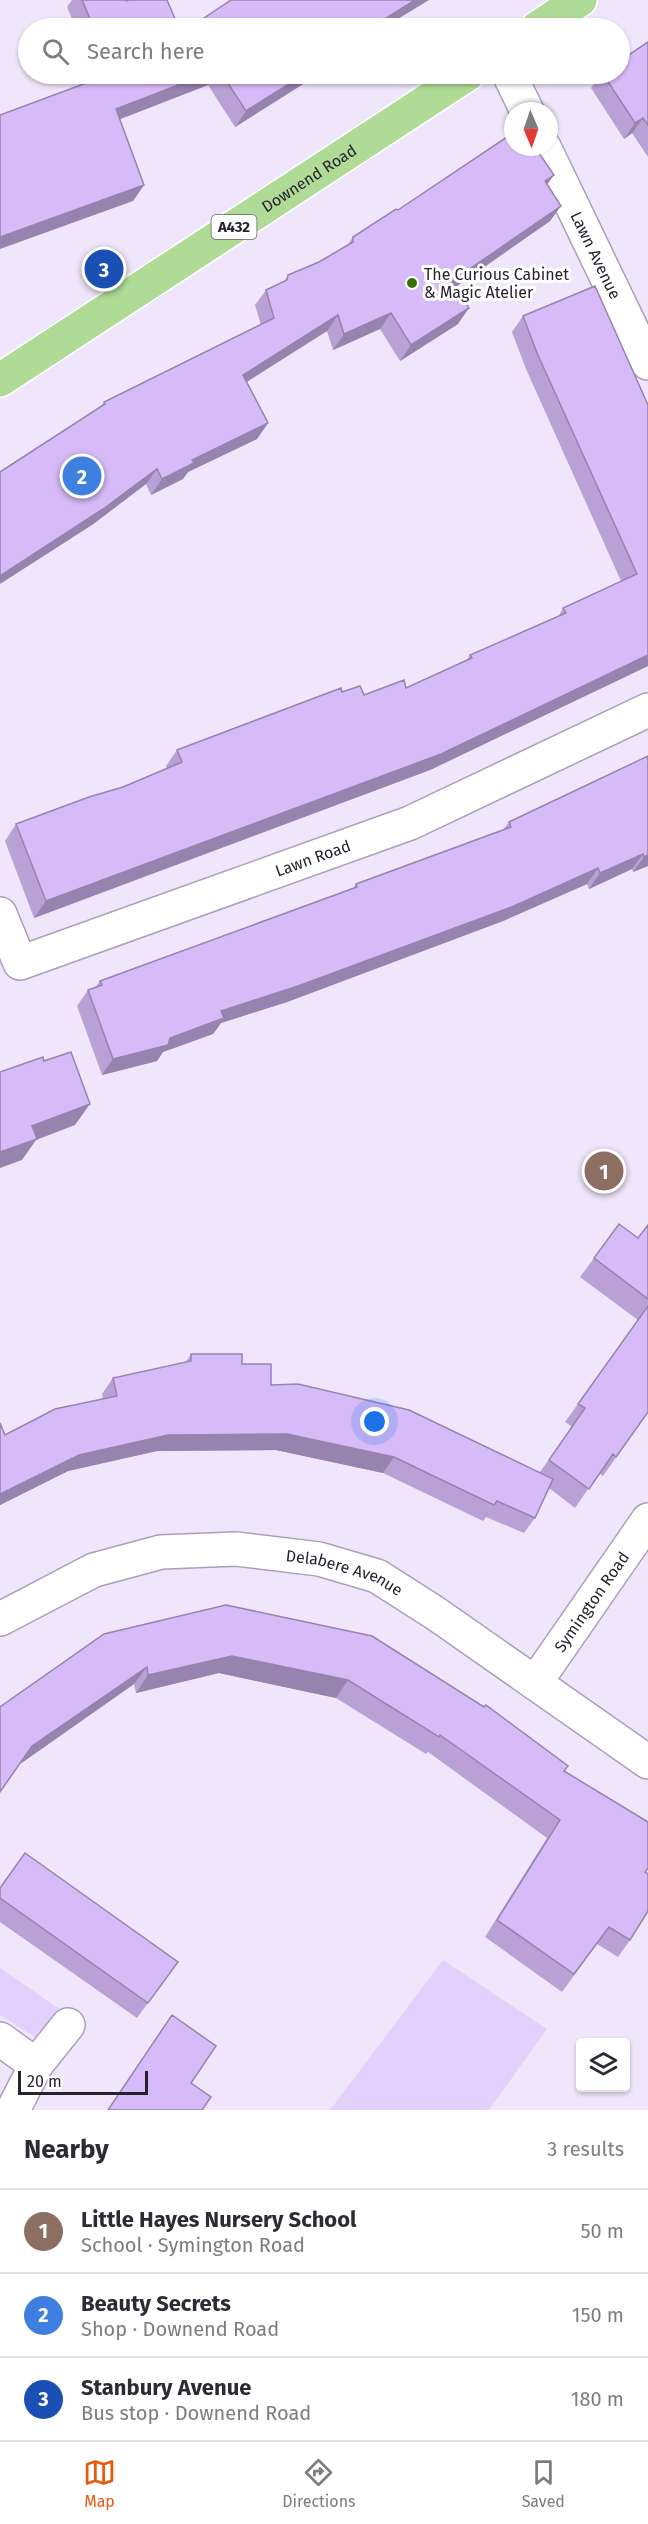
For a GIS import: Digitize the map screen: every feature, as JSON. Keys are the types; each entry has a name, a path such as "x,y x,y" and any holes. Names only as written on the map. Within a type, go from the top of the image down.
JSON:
{"main road":[{"path":"552,18 580,0"},
{"name":"Downend Road","path":"0,380 453,84"}],"street":[{"path":"514,84 523,102"},
{"name":"Lawn Avenue","path":"549,156 644,343"},
{"name":"Lawn Road","path":"0,914 20,963 410,822 648,710"},
{"name":"Symington Road","path":"535,1683 648,1520"},
{"name":"Delabere Avenue","path":"0,1619 94,1570 160,1552 236,1549 319,1559 377,1576 648,1761"},
{"path":"14,2108 36,2065 68,2025"},
{"path":"0,2039 36,2065"}],"shaded area":[{"path":"443,1960 547,2029 489,2110 330,2110"},
{"path":"0,1968 64,2012 47,2034 35,2037 0,2015"}],"building":[{"path":"82,0 167,0 175,18 90,18"},
{"path":"231,0 415,0 386,18 204,18"},
{"path":"648,42 648,125 643,118 635,123 610,84 630,84 630,54"},
{"path":"83,84 181,84 116,109 144,185 0,237 0,115"},
{"path":"228,84 289,84 246,111"},
{"path":"504,139 504,156 541,156 554,175 545,181 561,206 452,281 469,308 411,345 391,313 344,334 338,315 243,375 268,423 192,460 194,463 162,479 157,469 103,509 0,576 0,472 105,404 104,402 274,318 266,290 287,280 288,275 319,262 353,242 353,237 396,209 398,210"},
{"path":"595,286 648,405 648,655 441,754 46,901 16,824 123,787 182,762 177,750 341,688 342,692 360,686 364,695 404,680 406,688 472,658 470,655 566,613 563,608 637,574 537,353 523,316"},
{"path":"648,756 648,855 644,857 643,854 600,873 598,868 514,906 298,986 221,1011 224,1018 170,1038 168,1045 113,1059 88,990 102,985 100,981 357,887 356,884 511,827 509,822"},
{"path":"71,1052 90,1104 32,1126 37,1139 0,1152 0,1072 43,1057 44,1061"},
{"path":"619,1224 638,1238 648,1225 648,1299 594,1258"},
{"path":"648,1306 648,1412 616,1457 613,1454 589,1489 549,1460 585,1408 578,1404"},
{"path":"191,1354 242,1354 242,1364 271,1364 271,1385 298,1384 409,1410 553,1479 535,1518 497,1501 494,1505 394,1457 287,1434 168,1435 79,1455 0,1494 0,1423 5,1435 55,1409 117,1396 113,1378 191,1361"},
{"path":"226,1605 372,1636 484,1707 486,1705 568,1766 564,1771 648,1822 648,1868 645,1872 648,1874 648,1911 630,1940 609,1927 574,1974 497,1920 560,1820 440,1735 439,1737 348,1680 232,1656 148,1675 147,1667 32,1746 0,1792 0,1707 104,1634"},
{"path":"25,1853 178,1962 148,2003 0,1898 0,1888"},
{"path":"172,2015 216,2046 191,2083 211,2097 202,2110 108,2110"}],"place":[{"name":"Stanbury Avenue","path":"104,269"},
{"name":"The Curious Cabinet & Magic Atelier","path":"412,283"},
{"name":"Beauty Secrets","path":"82,476"},
{"name":"Little Hayes Nursery School","path":"604,1171"}]}
